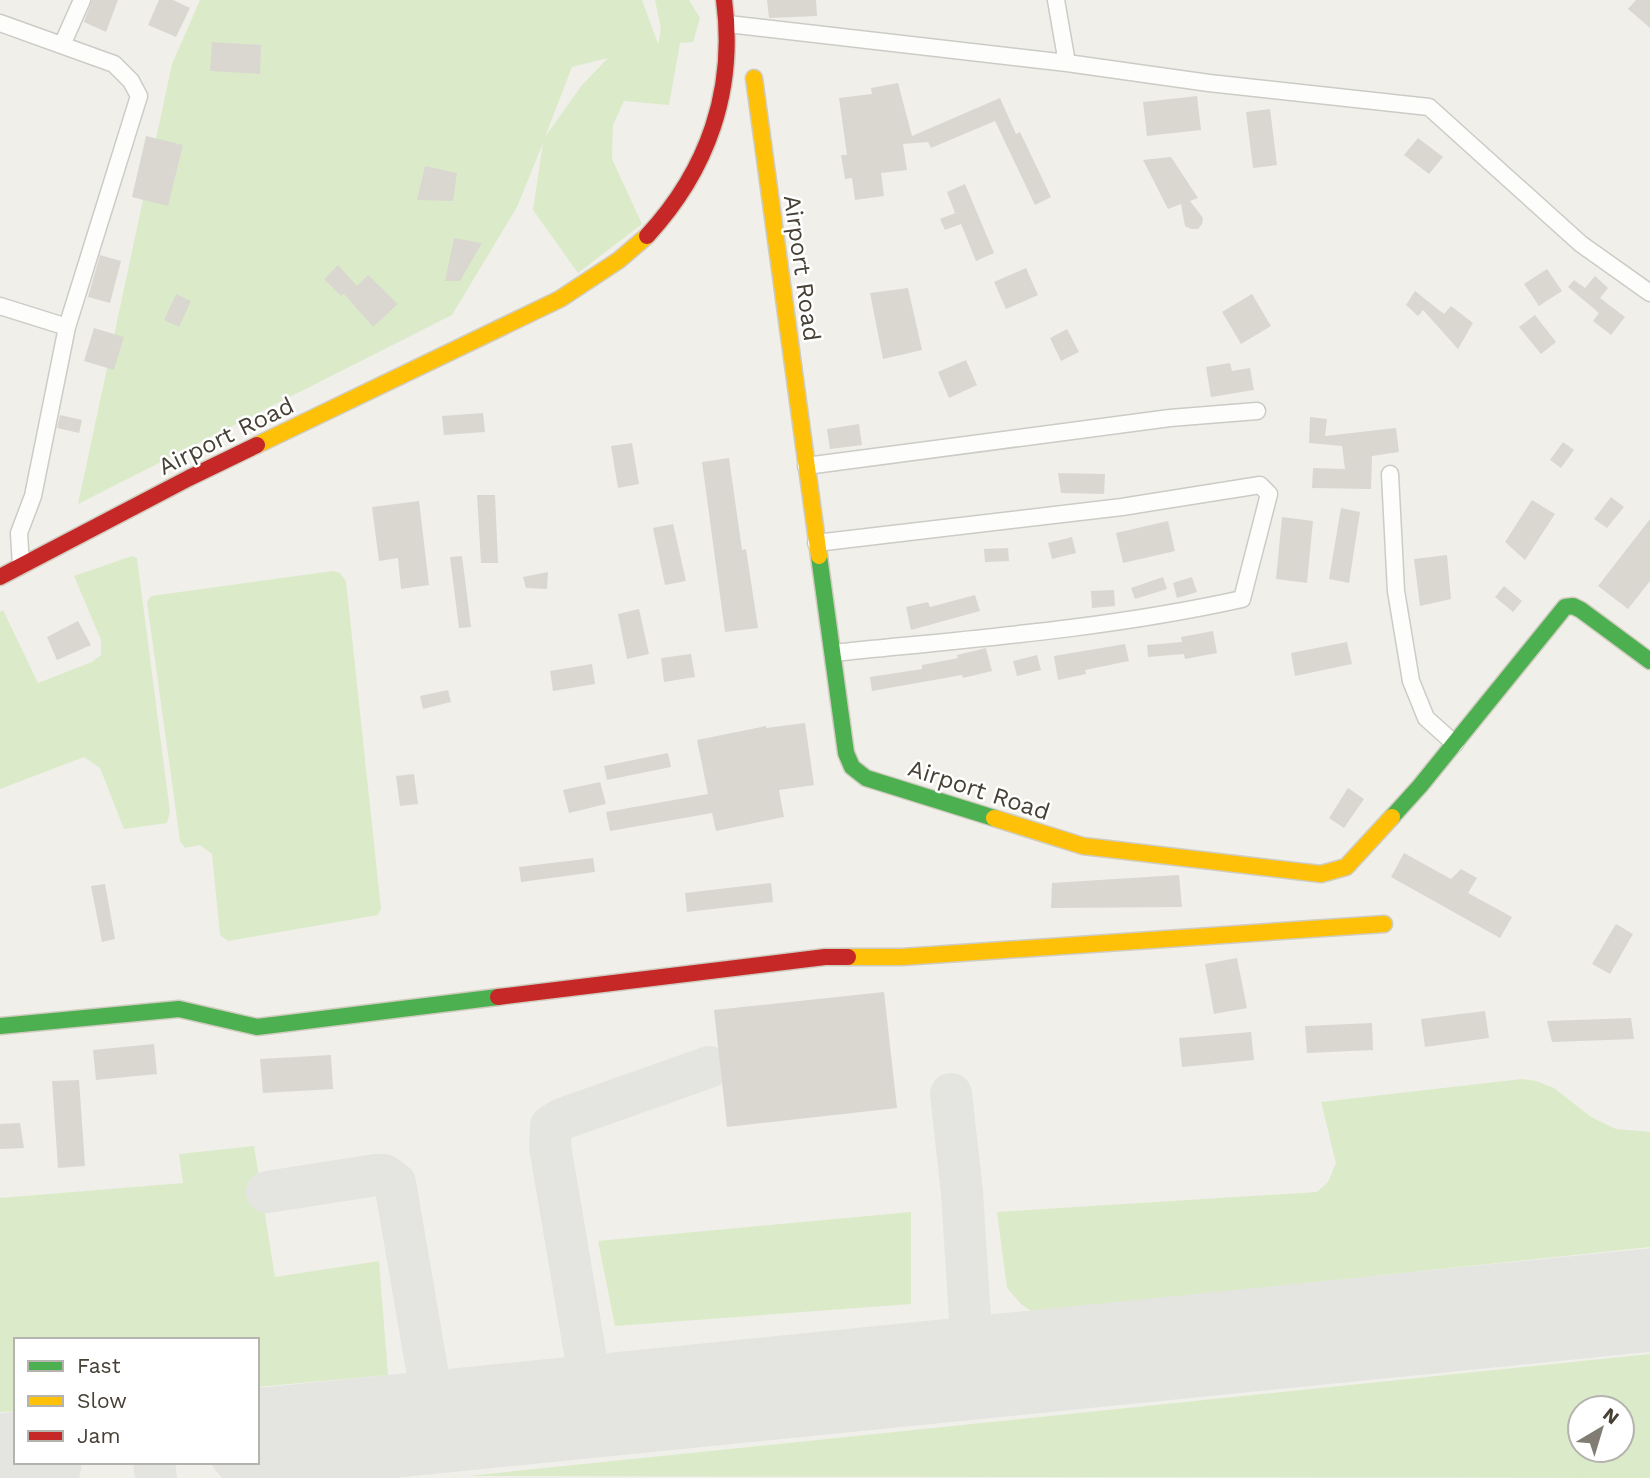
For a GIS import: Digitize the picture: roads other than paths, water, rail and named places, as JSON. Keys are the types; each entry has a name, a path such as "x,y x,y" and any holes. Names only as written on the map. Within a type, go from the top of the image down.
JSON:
{"main road":[{"name":"Airport Road","path":"0,578 189,478 560,299 618,262 669,212 698,168 718,113 727,62 728,24 724,0"},
{"name":"Airport Road","path":"754,78 846,753 852,767 866,778 1083,846 1321,874 1346,867 1455,744 1565,607 1573,606 1581,610 1650,661"},
{"path":"0,1026 179,1009 257,1027 825,957 902,957 1384,924"}],"street":[{"path":"62,45 82,0"},
{"path":"1056,0 1067,62"},
{"path":"0,23 114,64 131,81 139,96 67,327 33,496 19,533 21,566"},
{"path":"728,24 1067,62 1209,83 1429,107 1581,244 1650,293"},
{"path":"0,306 67,327"},
{"path":"806,466 1170,418 1257,411"},
{"path":"1390,474 1396,591 1411,681 1426,718 1455,744"},
{"path":"816,543 1122,507 1260,485 1269,494 1241,599 1172,615 1025,634 833,653"}]}
